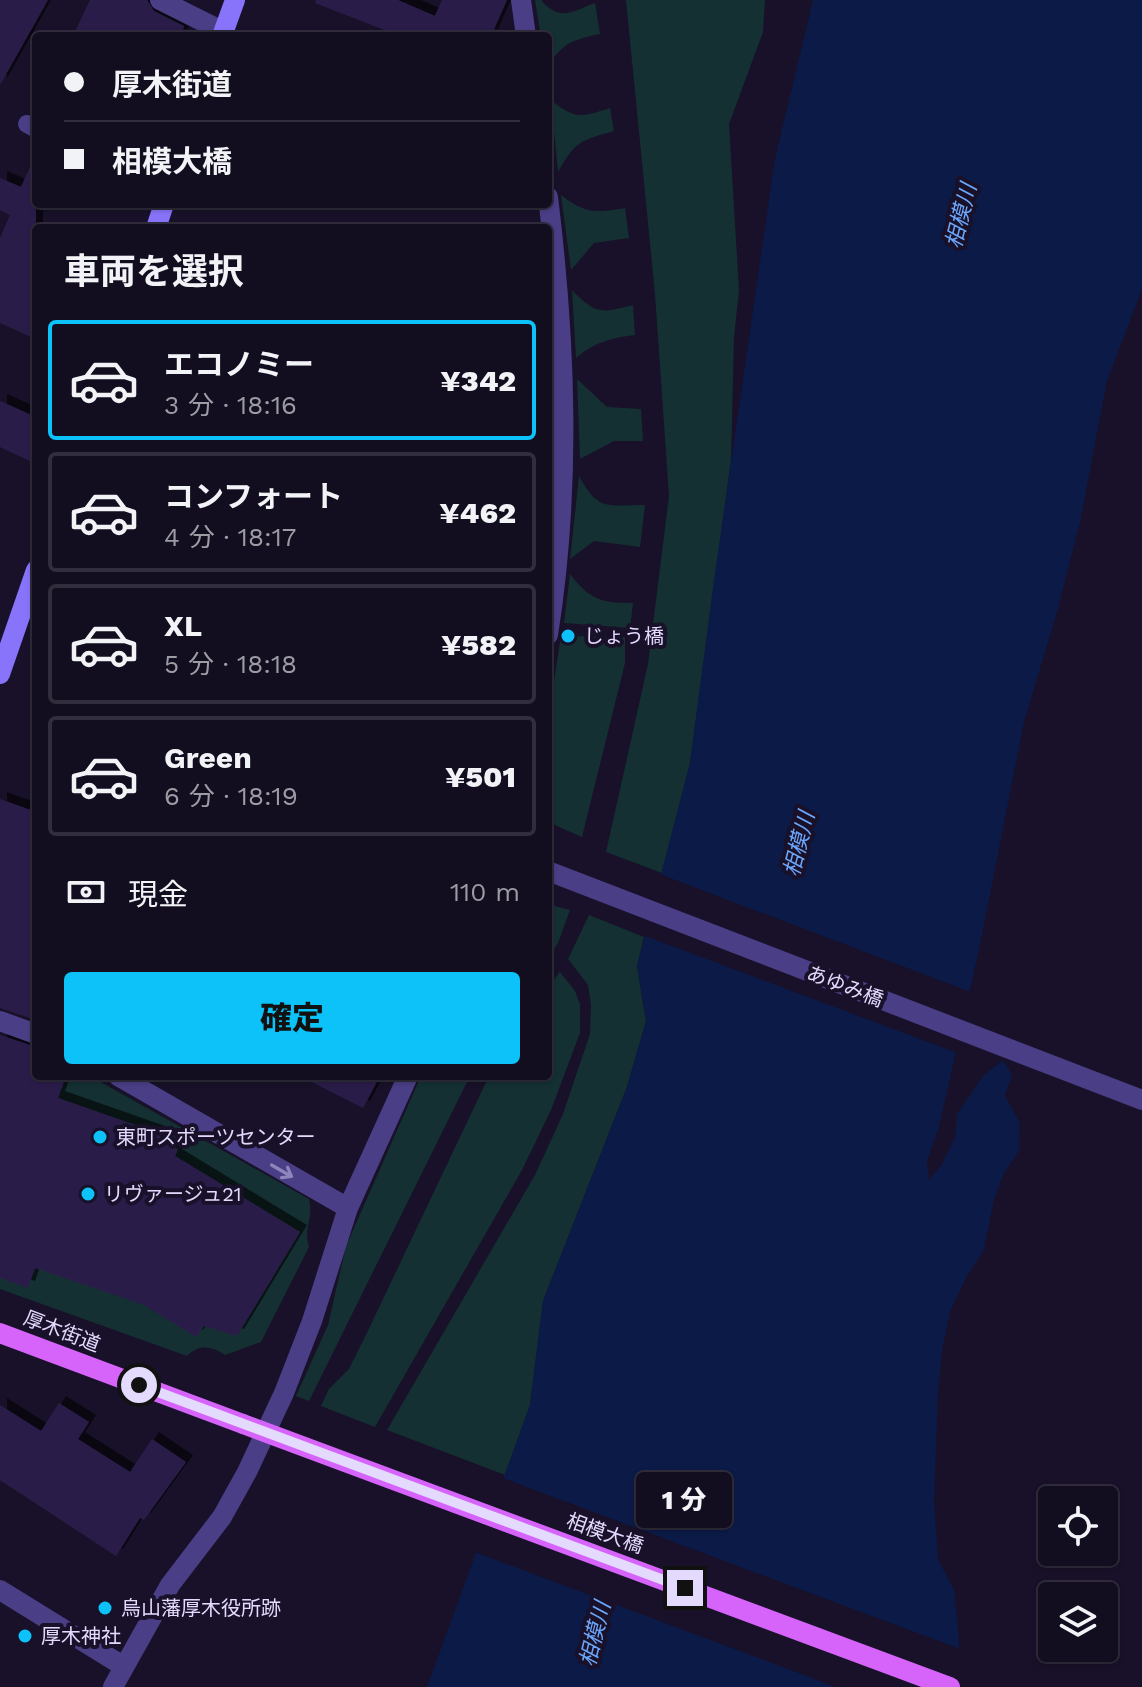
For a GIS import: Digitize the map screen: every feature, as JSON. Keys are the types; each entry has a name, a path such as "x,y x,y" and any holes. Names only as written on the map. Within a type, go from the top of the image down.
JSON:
{"main road":[{"path":"224,32 235,0"},
{"path":"0,673 32,594"},
{"name":"厚木街道","path":"0,1333 243,1424"},
{"name":"相模大橋","path":"243,1424 950,1687"}],"street":[{"path":"160,0 219,32"},
{"path":"521,0 525,32"},
{"path":"552,236 562,332 564,443 561,529 552,602"},
{"name":"あゆみ橋","path":"552,873 1142,1100"},
{"path":"0,1021 32,1033"},
{"path":"125,1080 348,1208"},
{"path":"113,1687 170,1585 222,1517 247,1472 284,1393 312,1321 348,1208 406,1080"},
{"path":"0,1590 123,1666"}],"green space":[{"path":"535,0 541,0 560,13 595,3 600,34 570,43 552,61 552,32 540,32"},
{"path":"626,0 765,0 763,32 729,124 739,290 734,337 731,460 690,763 662,873 606,852 648,664 669,496 655,294"},
{"path":"552,101 566,111 579,115 610,108 614,131 593,137 574,148 558,172"},
{"path":"561,195 577,206 591,210 625,208 629,238 594,243 571,270"},
{"path":"572,290 587,304 600,310 633,305 635,335 604,342 576,358"},
{"path":"577,379 607,407 641,409 643,441 614,441 580,459"},
{"path":"579,476 598,501 613,505 645,505 640,547 594,541 570,559"},
{"path":"570,574 590,595 612,602 633,603 630,628 564,623"},
{"path":"561,636 625,637 625,663 582,837 552,824 552,693"},
{"path":"552,905 570,910 552,953"},
{"path":"589,915 644,937 637,966 646,1021 627,1087 543,1301 530,1405 505,1475 387,1430 535,1175 563,1114 590,1034 588,985 568,959"},
{"path":"560,972 575,991 580,1004 580,1033 551,1110 522,1170 375,1427 321,1406 329,1389 349,1369 487,1080 552,1080 552,982"},
{"name":"東町スポーツセンター","path":"0,1038 32,1072 32,1080 97,1080 309,1199 309,1247 261,1342 225,1355 206,1348 187,1356 0,1289"},
{"path":"419,1080 468,1080 309,1401 296,1396 328,1325 346,1246"}],"water":[{"name":"相模川","path":"813,0 1142,0 1142,289 1107,381 1080,522 1024,722 978,954 939,1127 927,1161 929,1180 942,1164 955,1137 957,1114 983,1076 1003,1060 1012,1075 1005,1095 1020,1123 1019,1151 1003,1175 994,1200 983,1252 951,1309 942,1350 938,1393 934,1500 938,1559 954,1590 959,1640 958,1687 427,1687 530,1405 543,1301 627,1087 646,1021 637,966 690,763 775,159"}],"pier":[{"path":"657,873 973,993 960,1054 640,934"},
{"path":"500,1477 963,1650 962,1687 836,1687 472,1551"}],"building":[{"path":"0,0 48,0 0,85"},
{"path":"90,0 147,0 154,11 184,26 182,32 75,32"},
{"path":"316,0 398,0 435,16 442,0 507,0 493,32 390,32 315,3"},
{"path":"32,162 32,208 36,208 36,224 32,224 32,337 0,323 0,238 10,215 0,210 0,178 21,187"},
{"path":"0,401 32,415 32,462 0,447"},
{"path":"0,799 32,811 32,1019 0,1008"},
{"name":"東町スポーツセンター","path":"0,1035 32,1046 32,1080 65,1080 58,1098 161,1134 159,1142 178,1149 175,1156 300,1232 237,1336 204,1326 196,1337 144,1305 35,1268 28,1288 0,1278"},
{"path":"308,1080 378,1080 363,1108"},
{"path":"59,1403 89,1422 78,1439 130,1472 152,1439 186,1462 144,1520 140,1518 116,1556 0,1480 0,1405 41,1431"}],"place":[{"name":"じょう橋","path":"568,636"},
{"name":"東町スポーツセンター","path":"100,1137"},
{"name":"リヴァージュ21","path":"88,1194"},
{"name":"烏山藩厚木役所跡","path":"105,1608"},
{"name":"厚木神社","path":"25,1636"}],"route":[{"path":"139,1385 685,1588"}]}
